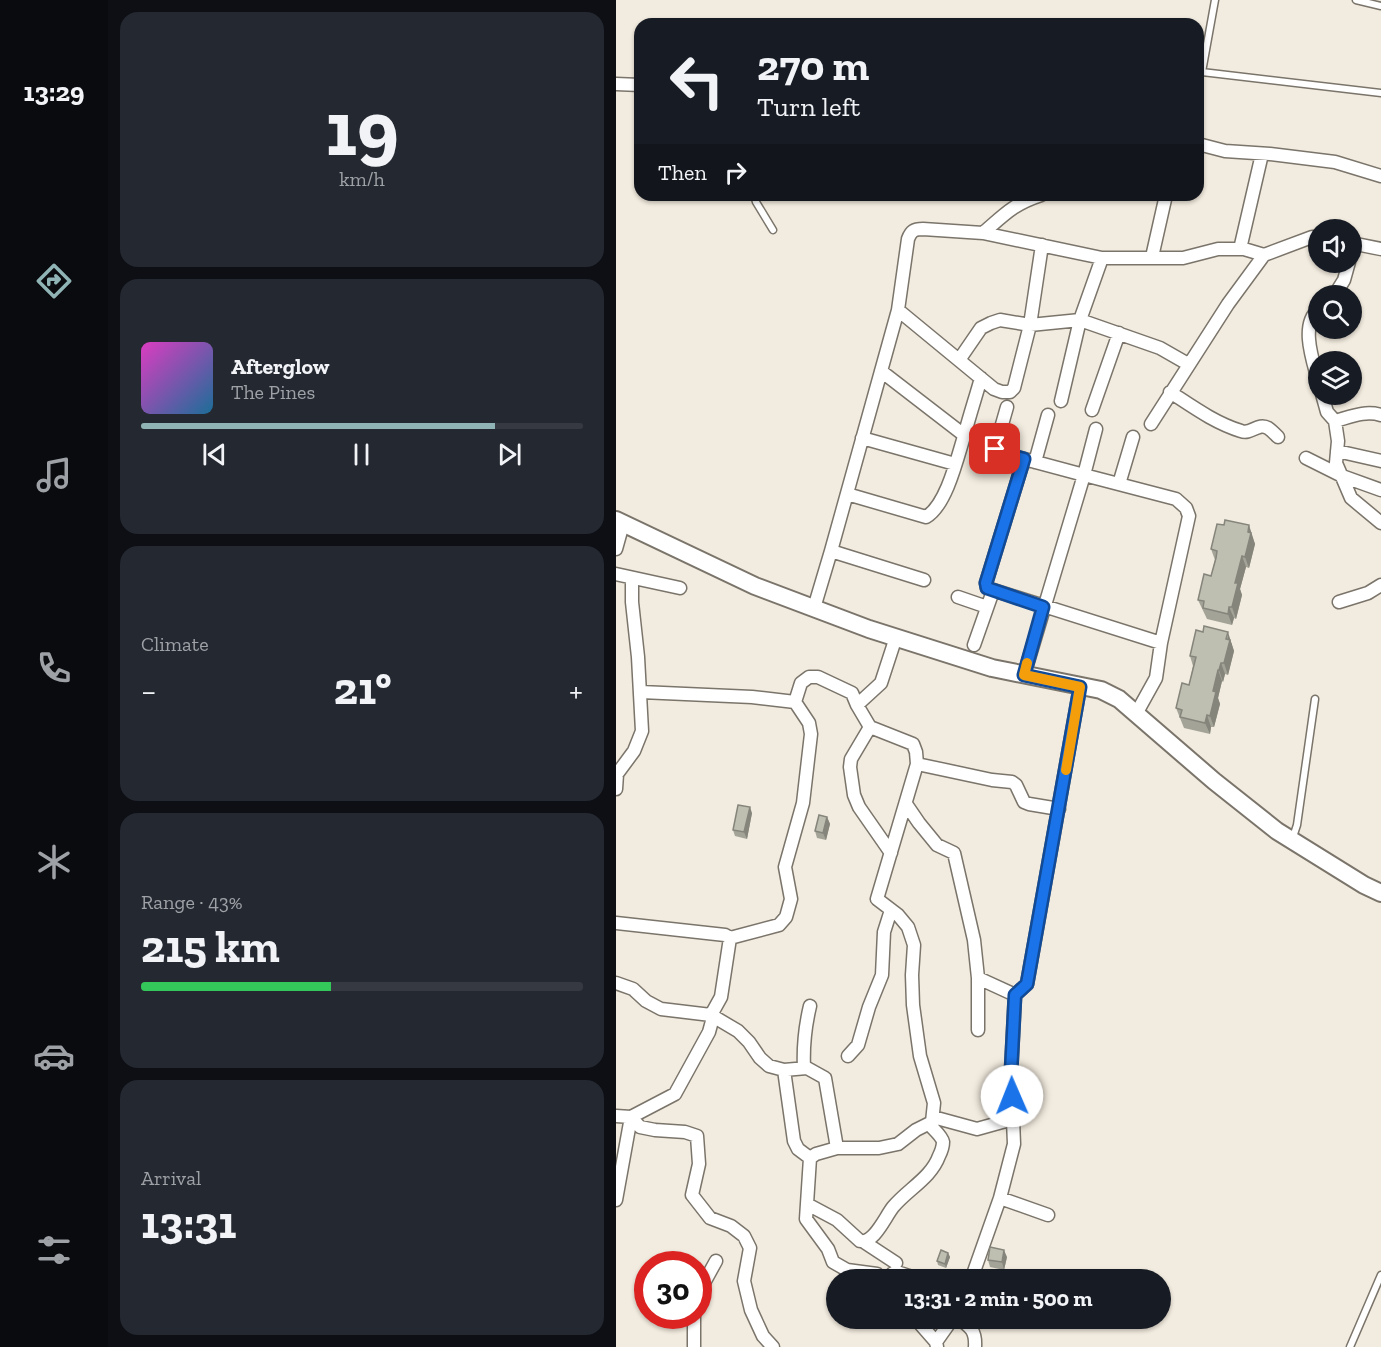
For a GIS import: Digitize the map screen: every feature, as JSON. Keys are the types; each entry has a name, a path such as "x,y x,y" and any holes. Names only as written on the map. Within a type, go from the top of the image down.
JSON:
{"street":[{"path":"616,84 634,85"},
{"path":"1204,146 1225,151 1334,162 1381,176"},
{"path":"1240,249 1262,154"},
{"path":"983,233 1023,201"},
{"path":"1152,257 1165,201"},
{"path":"814,608 898,310 908,239 911,232 923,229 983,233 1102,258 1183,258 1219,249 1240,249 1264,255"},
{"path":"1151,424 1228,303 1264,255 1308,238"},
{"path":"898,310 994,389 1010,392 1014,388 1030,325 1042,245"},
{"path":"1362,248 1381,249"},
{"path":"1061,401 1080,320 1102,258"},
{"path":"959,360 981,328 1000,320 1030,325 1080,320 1160,348 1188,364"},
{"path":"1092,410 1119,333"},
{"path":"881,371 964,435"},
{"path":"847,494 926,517 931,514 940,501 955,464 981,378"},
{"path":"1170,392 1203,414 1241,432 1249,432 1264,426 1278,437"},
{"path":"1325,405 1327,412 1335,421 1338,441 1336,463 1351,498 1381,523"},
{"path":"1006,407 995,449 1002,453 1176,499 1186,508 1189,516 1161,644 1156,678 1136,714"},
{"path":"1335,421 1364,413 1381,415"},
{"path":"1048,415 986,583 987,588 1161,644"},
{"path":"1024,675 1096,429"},
{"path":"1119,484 1133,437"},
{"path":"862,438 955,464"},
{"path":"1337,452 1381,461"},
{"path":"1306,458 1342,476 1381,490"},
{"path":"616,547 619,522 755,586 869,629 992,668 1101,690 1119,699 1214,781 1277,831 1364,885 1381,893"},
{"path":"831,551 924,580"},
{"path":"616,574 680,588"},
{"path":"616,789 617,774 634,751 642,731 632,578"},
{"path":"1339,602 1368,593 1381,585"},
{"path":"974,645 993,591"},
{"path":"958,597 987,607"},
{"path":"857,705 882,683 896,637"},
{"path":"616,923 725,935 730,938 780,925 789,908 791,894 785,867 803,803 811,734 809,723 795,702 800,683 809,677 818,677 852,693 870,727 913,744 917,764 877,899 908,927 914,945 913,1005 920,1056 934,1103 931,1120 943,1143 937,1164 895,1205 871,1239 864,1242"},
{"path":"975,1269 1000,1198 1014,1144 1011,1072 1015,995 1027,984 1080,687"},
{"path":"641,692 795,702"},
{"path":"870,727 851,759 853,795 891,853"},
{"path":"917,764 1012,782 1016,785 1024,802 1059,809"},
{"path":"906,804 937,845 954,853 974,940 978,978 978,1030"},
{"path":"848,1056 859,1045 869,1007 882,975 884,932 891,910"},
{"path":"616,1116 631,1117 675,1094 709,1032 711,1015 721,997 730,938"},
{"path":"978,978 1015,995"},
{"path":"616,983 633,989 646,1001 661,1009 711,1015 738,1031 769,1066 784,1070 807,1068 825,1078 837,1148"},
{"path":"804,1068 803,1048 810,1006"},
{"path":"784,1070 794,1142 798,1149 810,1158"},
{"path":"616,1200 631,1117"},
{"path":"631,1117 640,1127 685,1132 697,1136 698,1164 692,1195 710,1218 731,1226 744,1236 750,1248 744,1281 751,1310 763,1336 773,1347"},
{"path":"810,1158 837,1148 879,1148 898,1144 931,1120 977,1128 1013,1119"},
{"path":"810,1158 806,1219 828,1249 833,1262 845,1269"},
{"path":"1000,1198 1048,1215"},
{"path":"807,1204 834,1218 857,1239 896,1263"},
{"path":"712,1268 716,1261"},
{"path":"694,1329 694,1347"},
{"path":"924,1329 936,1344 946,1329"},
{"path":"972,1329 975,1347"}],"lane":[{"path":"1204,53 1215,0"},
{"path":"1356,0 1381,6"},
{"path":"1204,72 1381,93"},
{"path":"756,201 774,230"},
{"path":"1292,840 1297,825 1315,699"},
{"path":"1350,1347 1381,1275"}],"building":[{"path":"1225,520 1249,525 1248,532 1251,533 1245,557 1242,556 1235,583 1238,583 1228,614 1203,608 1204,601 1198,600 1204,574 1211,576 1216,558 1217,551 1211,549 1217,524 1224,525"},
{"path":"1204,626 1228,632 1226,639 1230,640 1224,663 1221,663 1218,670 1213,691 1216,692 1210,716 1207,715 1205,723 1180,717 1182,710 1176,708 1182,683 1189,685 1196,657 1190,656 1196,630 1203,632"},
{"path":"738,805 750,807 744,832 733,830"},
{"path":"819,815 827,817 823,833 815,831"},
{"path":"990,1247 1004,1250 1002,1262 988,1260"},
{"path":"941,1250 948,1253 945,1264 937,1261"}],"slow traffic":[{"path":"1027,663 1024,675 1080,687 1066,770"}],"route":[{"path":"995,449 1024,459 986,583 987,588 1043,607 1024,675 1080,687 1027,984 1015,995 1012,1096"}]}
